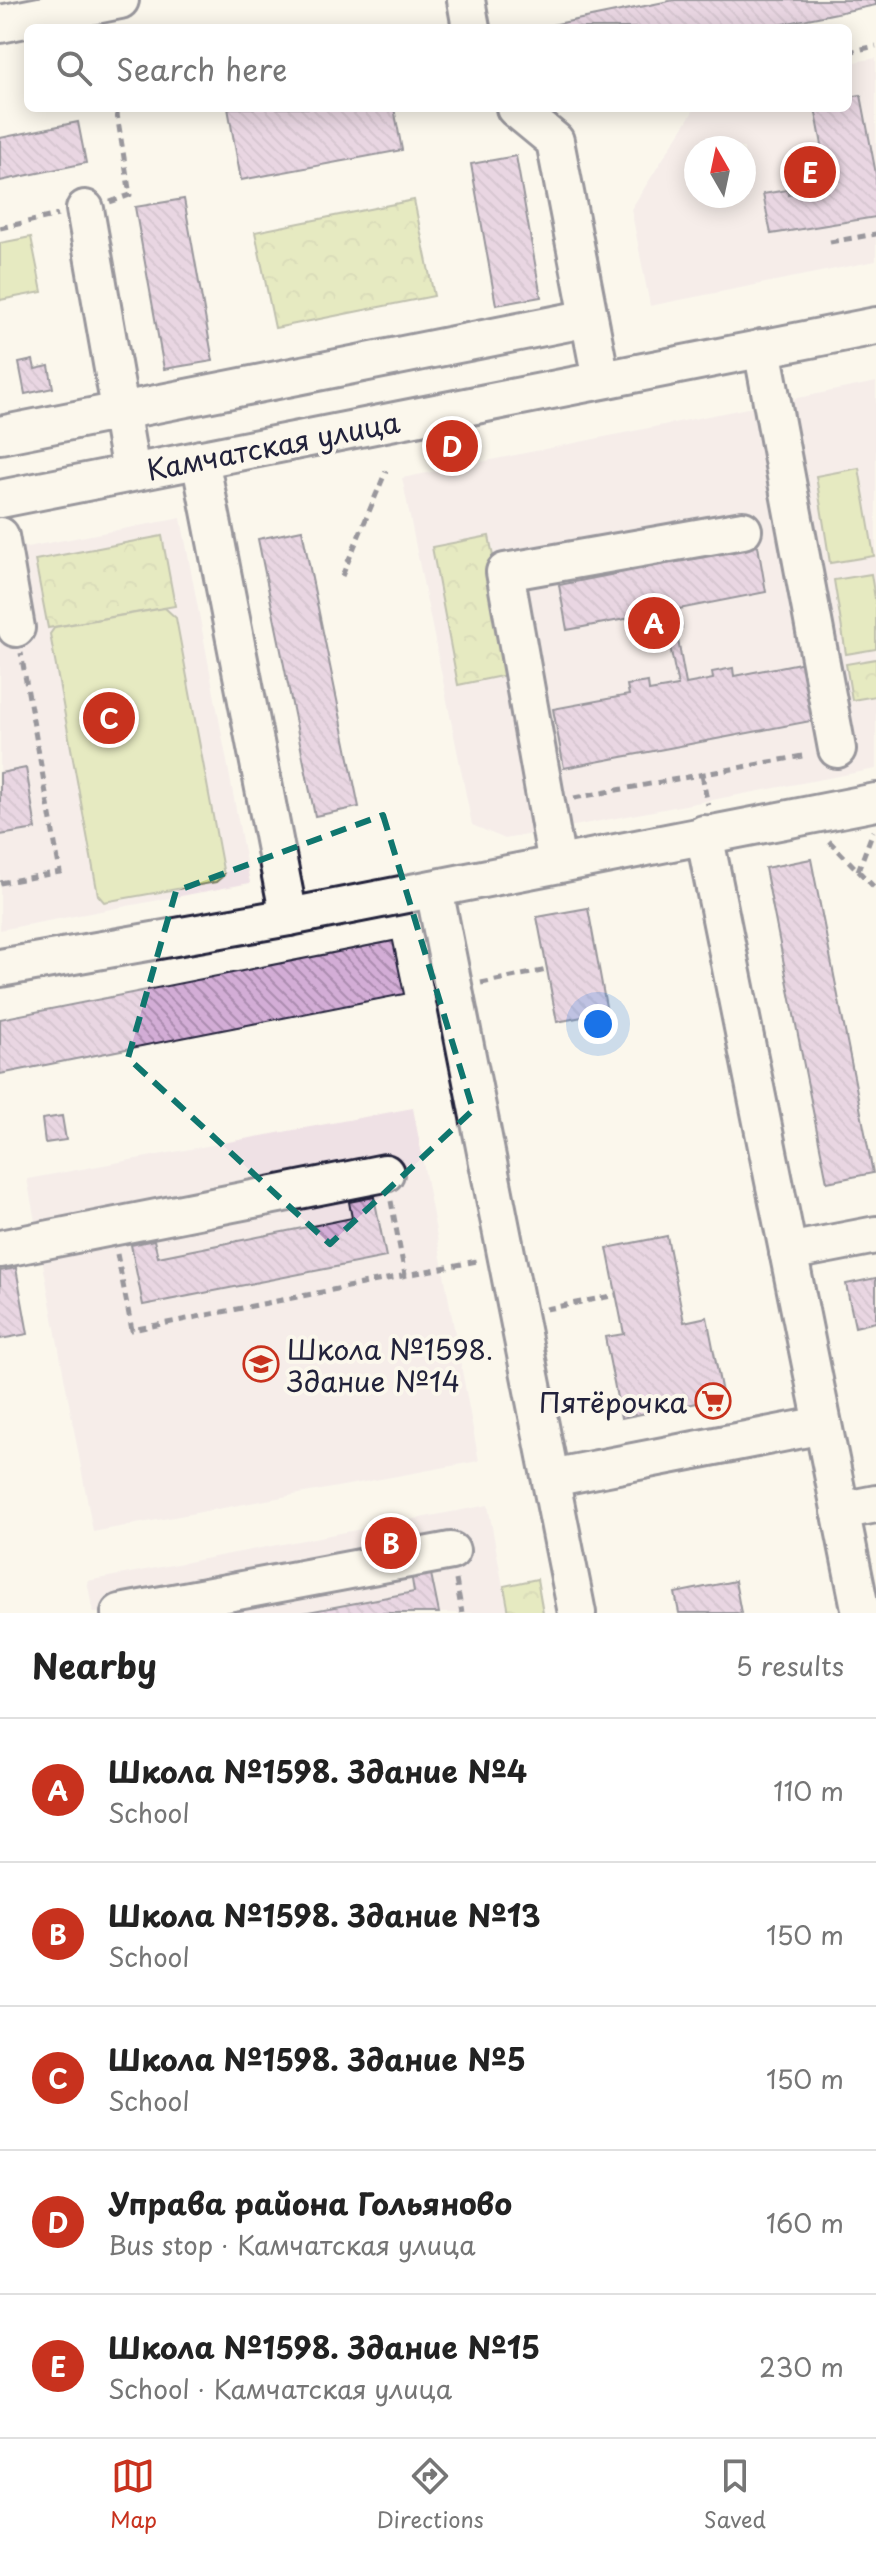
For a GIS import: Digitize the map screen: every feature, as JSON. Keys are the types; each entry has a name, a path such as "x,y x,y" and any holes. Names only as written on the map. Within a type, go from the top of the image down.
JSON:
{"street":[{"path":"0,24 120,0"},
{"path":"466,0 470,24"},
{"path":"520,112 555,141 601,379"},
{"path":"85,209 131,472"},
{"path":"0,435 589,318"},
{"name":"Камчатская улица","path":"0,499 876,326"},
{"path":"762,348 837,749"},
{"path":"200,459 289,917"},
{"path":"557,864 505,572 743,530"},
{"path":"0,536 16,628"},
{"path":"0,968 289,917 876,802"},
{"path":"704,834 861,1613"},
{"path":"434,889 577,1613"},
{"path":"0,1249 385,1173"},
{"path":"788,1252 876,1235"},
{"path":"551,1478 823,1425"},
{"path":"840,1511 876,1504"},
{"path":"120,1613 451,1551"}],"path":[{"path":"852,51 876,46"},
{"path":"830,242 876,234"},
{"path":"342,576 386,471"},
{"path":"0,883 60,872 16,628"},
{"path":"546,804 837,749"},
{"path":"858,871 876,822"},
{"path":"821,833 876,889"},
{"path":"454,989 547,970"},
{"path":"385,1173 405,1275"},
{"path":"112,1228 132,1330 478,1261"},
{"path":"518,1314 616,1295"}],"highlighted area":[{"path":"383,815 473,1110 330,1244 128,1058 176,891"}],"shaded area":[{"path":"876,58 876,261 650,306 631,209 692,112 852,112 852,62"},
{"path":"876,382 876,769 505,839 472,825 402,478"},
{"path":"181,518 250,883 0,930 0,552"},
{"name":"Школа №1598. Здание №14","path":"413,1108 479,1461 93,1532 27,1179"},
{"path":"488,1505 508,1613 93,1613 87,1581"}],"green space":[{"path":"414,200 434,296 275,328 255,232"},
{"path":"31,237 42,292 0,300 0,243"},
{"path":"859,468 874,556 830,563 816,476"},
{"path":"162,536 175,606 48,628 35,560"},
{"path":"489,536 516,673 458,685 432,547"},
{"path":"871,574 876,605 876,649 846,654 834,580"},
{"path":"165,608 176,618 224,875 216,882 104,902 98,895 50,634 55,627"},
{"path":"876,659 876,696 852,700 846,664"},
{"path":"537,1579 543,1613 509,1613 504,1586"}],"building":[{"path":"674,0 876,0 876,5 783,24 557,24"},
{"path":"861,95 876,174 876,217 771,234 763,194 787,190 788,195 830,187 816,112 852,112 852,96"},
{"path":"229,112 395,112 402,150 241,180"},
{"path":"78,122 86,163 0,181 0,138"},
{"path":"516,156 541,297 496,305 471,164"},
{"path":"184,199 213,361 164,369 135,207"},
{"path":"33,360 35,369 49,366 53,388 25,394 19,363"},
{"path":"302,530 359,807 315,816 258,539"},
{"path":"758,546 766,592 679,609 682,628 676,629 686,684 713,679 712,672 733,668 734,676 810,661 821,719 564,768 553,709 629,695 627,685 648,682 649,691 678,686 667,631 660,632 657,613 567,630 559,585"},
{"path":"26,768 36,829 0,835 0,773"},
{"path":"811,859 873,1173 827,1182 765,868"},
{"path":"588,908 607,1012 557,1022 537,917"},
{"path":"393,941 404,994 0,1074 0,1019"},
{"path":"62,1116 66,1140 45,1143 42,1119"},
{"path":"374,1197 386,1257 143,1305 131,1245 154,1240 158,1257 352,1218 349,1202"},
{"path":"667,1236 684,1322 707,1317 723,1398 621,1418 605,1337 624,1334 607,1248"},
{"path":"16,1268 28,1334 0,1339 0,1271"},
{"path":"876,1278 876,1322 855,1327 846,1284"},
{"path":"430,1569 439,1613 303,1613 414,1592 411,1573"},
{"path":"735,1581 741,1613 679,1613 675,1593"}],"place":[{"name":"Школа №1598. Здание №15","path":"810,172"},
{"name":"Управа района Гольяново","path":"452,446"},
{"name":"Школа №1598. Здание №4","path":"654,623"},
{"name":"Школа №1598. Здание №5","path":"109,718"},
{"name":"Школа №1598. Здание №14","path":"261,1364"},
{"name":"Пятёрочка","path":"713,1401"},
{"name":"Школа №1598. Здание №13","path":"391,1543"}]}
